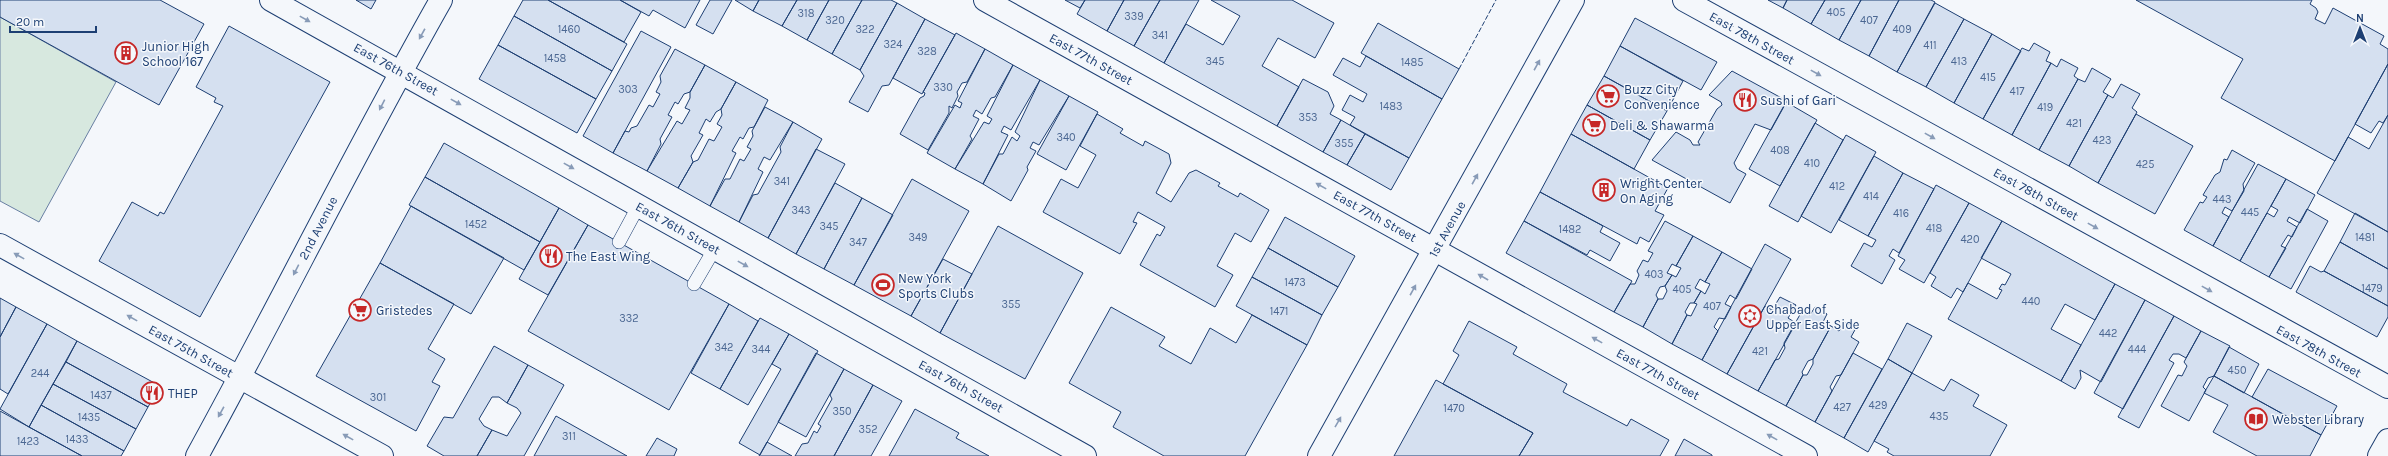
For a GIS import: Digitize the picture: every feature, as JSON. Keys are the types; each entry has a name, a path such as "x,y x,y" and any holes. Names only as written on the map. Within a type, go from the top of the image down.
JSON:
{"street":[{"name":"East 76th Street","path":"271,0 401,71 1085,456"},
{"name":"2nd Avenue","path":"197,456 240,378 401,71 441,0"},
{"name":"East 77th Street","path":"985,0 1806,456"},
{"name":"1st Avenue","path":"1318,456 1436,250 1573,0"},
{"name":"East 78th Street","path":"1684,0 2388,387"},
{"name":"East 75th Street","path":"0,245 382,456"},
{"path":"2379,456 2388,440"}],"lane":[{"path":"619,242 639,205"},
{"path":"694,284 715,248"}],"shaded area":[{"path":"0,17 116,82 39,222 0,201"}],"building":[{"name":"Junior High School 167","path":"0,0 160,0 204,24 159,105 0,17"},
{"path":"356,0 376,0 371,9"},
{"path":"523,0 548,0 627,44 612,71 514,16"},
{"path":"548,0 620,0 641,12 624,42"},
{"path":"620,0 700,0 685,28 653,10 649,16"},
{"path":"710,0 732,0 713,34 696,25"},
{"path":"735,0 759,0 753,11"},
{"path":"759,0 797,0 782,26 753,11"},
{"path":"797,0 829,0 807,40 782,26"},
{"path":"829,0 862,0 832,54 807,40"},
{"path":"862,0 891,0 897,3 860,70 832,54"},
{"path":"1065,0 1085,0 1080,8"},
{"path":"1085,0 1124,0 1107,31 1077,14"},
{"path":"1124,0 1160,0 1134,46 1107,31"},
{"path":"1160,0 1199,0 1164,63 1134,46"},
{"path":"1211,0 1292,0 1334,23 1315,58 1278,38 1262,66 1299,87 1277,126 1164,63 1186,24 1223,45 1240,16"},
{"path":"1768,0 1787,0 1783,8"},
{"path":"1787,0 1825,0 1811,24 1783,8"},
{"path":"1825,0 1861,0 1839,40 1811,24"},
{"path":"1861,0 1899,0 1869,56 1839,40"},
{"path":"1899,0 1931,0 1935,2 1897,72 1869,56"},
{"path":"2136,0 2312,0 2310,4 2316,8 2318,12 2315,19 2325,24 2333,8 2384,36 2380,44 2388,49 2388,64 2335,161 2221,98 2243,59"},
{"path":"897,3 925,19 889,85 882,86 868,112 849,102 864,76 860,70"},
{"path":"1935,3 1964,19 1926,87 1897,72"},
{"path":"514,16 612,71 596,99 498,45"},
{"path":"1635,18 1717,62 1701,90 1620,46"},
{"path":"925,19 955,35 922,94 893,78"},
{"path":"1964,19 1992,34 1954,103 1926,87"},
{"path":"1378,23 1459,69 1442,99 1361,53"},
{"path":"229,26 330,82 200,317 99,261 132,202 158,216 160,212 164,214 223,106 214,102 216,98 196,87"},
{"path":"641,31 671,47 613,153 583,136"},
{"path":"956,33 985,49 967,82 962,83 957,92 958,96 952,108 949,106 949,113 928,150 900,134 920,98 924,96 925,93 923,92"},
{"path":"1992,34 2021,51 1983,119 1954,103"},
{"path":"2034,43 2050,52 2046,61 2051,63 2012,135 1983,119 2022,48 2029,51"},
{"path":"498,45 596,99 577,133 479,79"},
{"path":"1620,46 1683,81 1667,111 1604,76"},
{"path":"675,49 705,65 690,92 684,94 678,104 675,102 668,115 672,117 660,139 661,144 647,171 613,153 625,131 629,132 631,128 637,126 649,105 653,107 660,94 656,92 661,82 660,76"},
{"path":"985,49 1013,65 995,97 991,98 982,114 976,110 973,116 979,119 970,136 972,139 955,169 927,153 955,105 960,108 962,103 958,101"},
{"path":"1366,56 1442,99 1409,158 1350,125 1355,117 1342,110 1350,95 1363,102 1367,94 1333,75 1343,58 1360,67"},
{"path":"2061,59 2078,68 2074,76 2078,79 2039,150 2012,135 2051,63 2057,67"},
{"path":"2388,64 2388,115 2383,123 2379,121 2371,133 2355,124"},
{"path":"705,65 736,82 721,109 716,112 710,122 706,119 699,133 703,135 691,156 693,162 678,188 647,171 677,121 682,124 690,110 685,108 690,98 690,92"},
{"path":"1013,65 1040,80 1011,130 1004,126 1001,132 1008,135 983,184 955,169 984,122 989,124 992,119 987,116"},
{"path":"2092,68 2111,79 2103,92 2108,95 2069,166 2039,150 2078,79 2085,82"},
{"path":"1732,71 1787,101 1771,130 1755,124 1734,163 1737,169 1746,174 1730,203 1652,160 1676,132 1690,140 1693,145 1700,145 1698,142 1717,109 1722,105 1721,102 1709,95"},
{"path":"1604,76 1667,111 1650,140 1587,105"},
{"path":"1303,79 1328,92 1334,106 1330,114 1341,120 1323,152 1277,126"},
{"path":"1040,80 1069,96 1039,145 1033,142 1030,148 1036,151 1027,167 1028,170 1011,201 983,184 999,154 1003,154 1012,137 1017,141 1020,136 1015,132"},
{"path":"736,82 768,100 754,127 749,128 743,139 740,137 732,151 736,153 710,206 678,188 693,162 698,160 709,139 714,141 722,127 717,124 722,115 721,109"},
{"path":"2121,84 2140,94 2132,108 2137,112 2098,183 2069,166 2108,95 2113,98"},
{"path":"1069,96 1098,112 1066,170 1037,154"},
{"path":"1786,102 1817,120 1780,186 1749,169"},
{"path":"1587,105 1650,140 1634,169 1571,134"},
{"path":"765,107 793,122 770,160 764,157 758,169 763,172 739,222 710,206 725,179 730,179 740,159 744,161 751,149 747,147 753,136 752,131"},
{"path":"1097,114 1123,129 1120,133 1143,146 1145,141 1169,154 1171,163 1156,193 1171,202 1189,173 1196,170 1220,183 1218,186 1238,197 1240,193 1269,210 1251,242 1235,233 1217,266 1233,275 1215,307 1140,265 1157,234 1160,236 1165,227 1138,212 1133,222 1137,223 1120,254 1043,212 1061,179 1078,188 1096,155 1080,146"},
{"path":"2136,114 2193,146 2155,214 2098,183"},
{"path":"2388,115 2388,232 2317,193 2348,137 2369,149"},
{"path":"1341,120 1365,134 1347,165 1323,152"},
{"path":"793,122 822,139 768,238 739,222 753,195 758,194 781,152 780,147"},
{"path":"1815,123 1843,140 1798,222 1769,206"},
{"path":"1365,134 1409,158 1391,190 1347,165"},
{"name":"Wright Center On Aging","path":"1571,134 1668,188 1655,211 1664,215 1649,242 1640,237 1637,244 1540,192"},
{"path":"1846,135 1876,152 1831,233 1801,216"},
{"path":"444,143 559,208 540,242 425,177"},
{"path":"816,149 845,164 796,254 768,238"},
{"path":"2232,150 2255,163 2243,184 2244,191 2232,211 2225,207 2222,213 2229,217 2213,246 2184,230 2200,202 2203,203 2207,197 2203,195 2215,175 2220,172 2224,159 2227,160"},
{"path":"1874,156 1903,173 1868,236 1839,220"},
{"path":"2258,164 2286,179 2240,261 2213,246"},
{"path":"1903,173 1934,189 1899,253 1893,249 1889,256 1895,260 1882,284 1851,266 1864,243 1872,247 1876,240 1868,236"},
{"path":"425,177 540,242 524,270 409,205"},
{"path":"912,179 969,211 911,316 854,285"},
{"path":"2286,179 2315,195 2300,223 2289,217 2287,221 2297,227 2292,237 2288,235 2281,246 2286,248 2269,277 2240,261 2267,213 2274,217 2278,210 2271,206"},
{"path":"835,183 862,198 824,269 796,254"},
{"path":"1936,185 1969,203 1924,283 1899,269 1905,260 1898,256"},
{"path":"1540,192 1603,226 1600,232 1620,243 1610,261 1590,250 1587,255 1524,221"},
{"path":"862,198 893,215 854,285 824,269"},
{"path":"1969,203 2002,221 1963,292 1957,288 1951,298 1931,286 1936,277 1930,273"},
{"path":"411,206 504,258 471,314 380,263"},
{"name":"The East Wing","path":"559,208 588,225 548,295 519,279"},
{"path":"2307,209 2328,221 2291,289 2269,277"},
{"path":"2355,213 2388,232 2388,269 2340,242"},
{"path":"1285,217 1355,256 1338,287 1268,248"},
{"path":"1524,221 1632,281 1614,312 1506,253"},
{"path":"1665,221 1693,236 1676,266 1672,264 1667,273 1672,275 1665,286 1660,287 1656,295 1658,299 1643,327 1614,312 1630,284 1635,284 1639,275 1637,271 1643,260 1648,262 1653,253 1648,251"},
{"path":"2002,221 2115,284 2095,320 2065,304 2051,329 2081,345 2061,381 1948,319 1968,283 1997,299 2002,290 1999,289 2002,284 2005,285 2011,274 1981,258"},
{"path":"588,225 729,304 669,410 528,331"},
{"path":"998,226 1083,273 1025,379 940,333"},
{"path":"1693,236 1722,252 1705,282 1700,279 1695,288 1701,291 1694,303 1690,303 1685,312 1687,315 1672,344 1643,327 1658,299 1663,299 1667,291 1665,286 1672,275 1676,277 1681,268 1676,266"},
{"path":"2340,242 2388,269 2388,306 2324,271"},
{"path":"1765,244 1791,259 1727,374 1702,360"},
{"path":"1268,248 1338,287 1322,315 1252,277"},
{"path":"1722,252 1752,269 1736,299 1730,295 1725,304 1731,307 1725,319 1719,318 1714,327 1718,331 1702,360 1672,344 1687,315 1691,316 1697,304 1694,303 1701,291 1705,294 1710,284 1705,282"},
{"path":"943,259 972,274 940,333 911,316"},
{"path":"380,263 454,304 428,349 445,359 432,382 440,386 416,431 316,376"},
{"path":"2310,266 2321,272 2324,271 2388,306 2388,317 2377,337 2296,292"},
{"path":"1252,277 1322,315 1307,345 1236,306"},
{"path":"2115,284 2145,300 2101,382 2080,370 2081,378 2075,389 2061,381"},
{"path":"1780,297 1796,305 1788,318 1796,323 1758,391 1727,374 1765,306 1772,310"},
{"path":"0,298 16,307 0,337"},
{"path":"2145,300 2174,316 2123,409 2094,393"},
{"path":"729,304 758,321 720,389 691,373"},
{"path":"16,307 47,324 8,394 0,389 0,337"},
{"path":"1111,307 1165,337 1159,346 1191,364 1210,328 1236,343 1252,315 1307,345 1245,456 1164,456 1113,427 1121,412 1069,383"},
{"path":"1815,307 1827,314 1823,322 1831,326 1813,359 1808,361 1802,372 1803,375 1786,406 1758,391 1775,360 1779,359 1785,348 1784,343 1802,311 1810,315"},
{"path":"2174,316 2201,331 2186,358 2179,354 2173,354 2169,360 2174,363 2139,428 2118,417"},
{"path":"760,318 789,334 748,405 720,389"},
{"path":"1469,321 1517,347 1513,354 1567,384 1563,392 1627,426 1631,419 1669,440 1660,456 1519,456 1533,433 1443,384 1459,355 1453,351"},
{"path":"1844,322 1856,328 1851,337 1859,342 1841,375 1836,376 1830,387 1832,391 1815,422 1786,406 1803,375 1807,375 1813,364 1813,359 1831,326 1839,331"},
{"path":"1907,323 1932,336 1912,373 1888,359"},
{"path":"47,324 77,341 29,427 0,409"},
{"path":"2201,331 2230,346 2214,376 2208,378 2203,387 2206,390 2189,421 2161,406 2178,375 2182,376 2187,366 2184,362"},
{"path":"789,334 818,351 760,455 739,443 781,369 772,364"},
{"path":"77,341 160,386 148,407 66,362"},
{"path":"494,346 528,365 507,403 499,397 492,397 479,419 484,426 492,430 477,456 444,456 427,446 444,417 453,418"},
{"path":"2229,347 2259,364 2244,393 2214,376"},
{"path":"816,353 844,369 806,437 778,422"},
{"path":"1853,353 1882,369 1844,438 1815,422"},
{"path":"1888,359 1912,373 1868,452 1844,438"},
{"path":"66,362 148,407 136,429 53,384"},
{"path":"528,365 564,385 524,456 477,456 492,430 507,436 521,413 517,408 507,403"},
{"path":"844,369 873,385 834,456 795,456 802,444 808,443 814,431 817,433 821,426 818,424 832,399 830,395"},
{"path":"2268,369 2337,406 2321,435 2252,397"},
{"path":"1912,373 1944,391 1951,379 1979,395 1973,406 2007,425 1990,456 1894,456 1887,452 1889,449 1874,441"},
{"name":"Webster Library","path":"2214,376 2321,435 2310,456 2257,456 2213,432 2228,405 2204,393"},
{"path":"1436,380 1533,433 1519,456 1394,456"},
{"path":"53,384 136,429 124,451 41,405"},
{"path":"873,385 902,401 871,456 834,456"},
{"path":"41,405 124,451 121,456 82,456 29,427"},
{"path":"915,409 959,433 956,438 989,456 889,456"},
{"path":"0,411 29,427 82,456 0,456"},
{"path":"556,416 627,456 534,456"},
{"path":"657,438 677,449 674,456 646,456"},
{"path":"1684,439 1712,455 1712,456 1675,456"},
{"path":"767,442 792,456 759,456"}],"fence":[{"path":"1459,69 1496,0"}],"place":[{"name":"Junior High School 167","path":"126,53"},
{"name":"Buzz City Convenience","path":"1608,96"},
{"name":"Sushi of Gari","path":"1745,100"},
{"name":"Deli & Shawarma","path":"1594,125"},
{"name":"Wright Center On Aging","path":"1604,190"},
{"name":"The East Wing","path":"551,256"},
{"name":"New York Sports Clubs","path":"883,285"},
{"name":"Gristedes","path":"360,310"},
{"name":"Chabad of Upper East Side","path":"1750,316"},
{"name":"THEP","path":"152,393"},
{"name":"Webster Library","path":"2256,419"}]}
